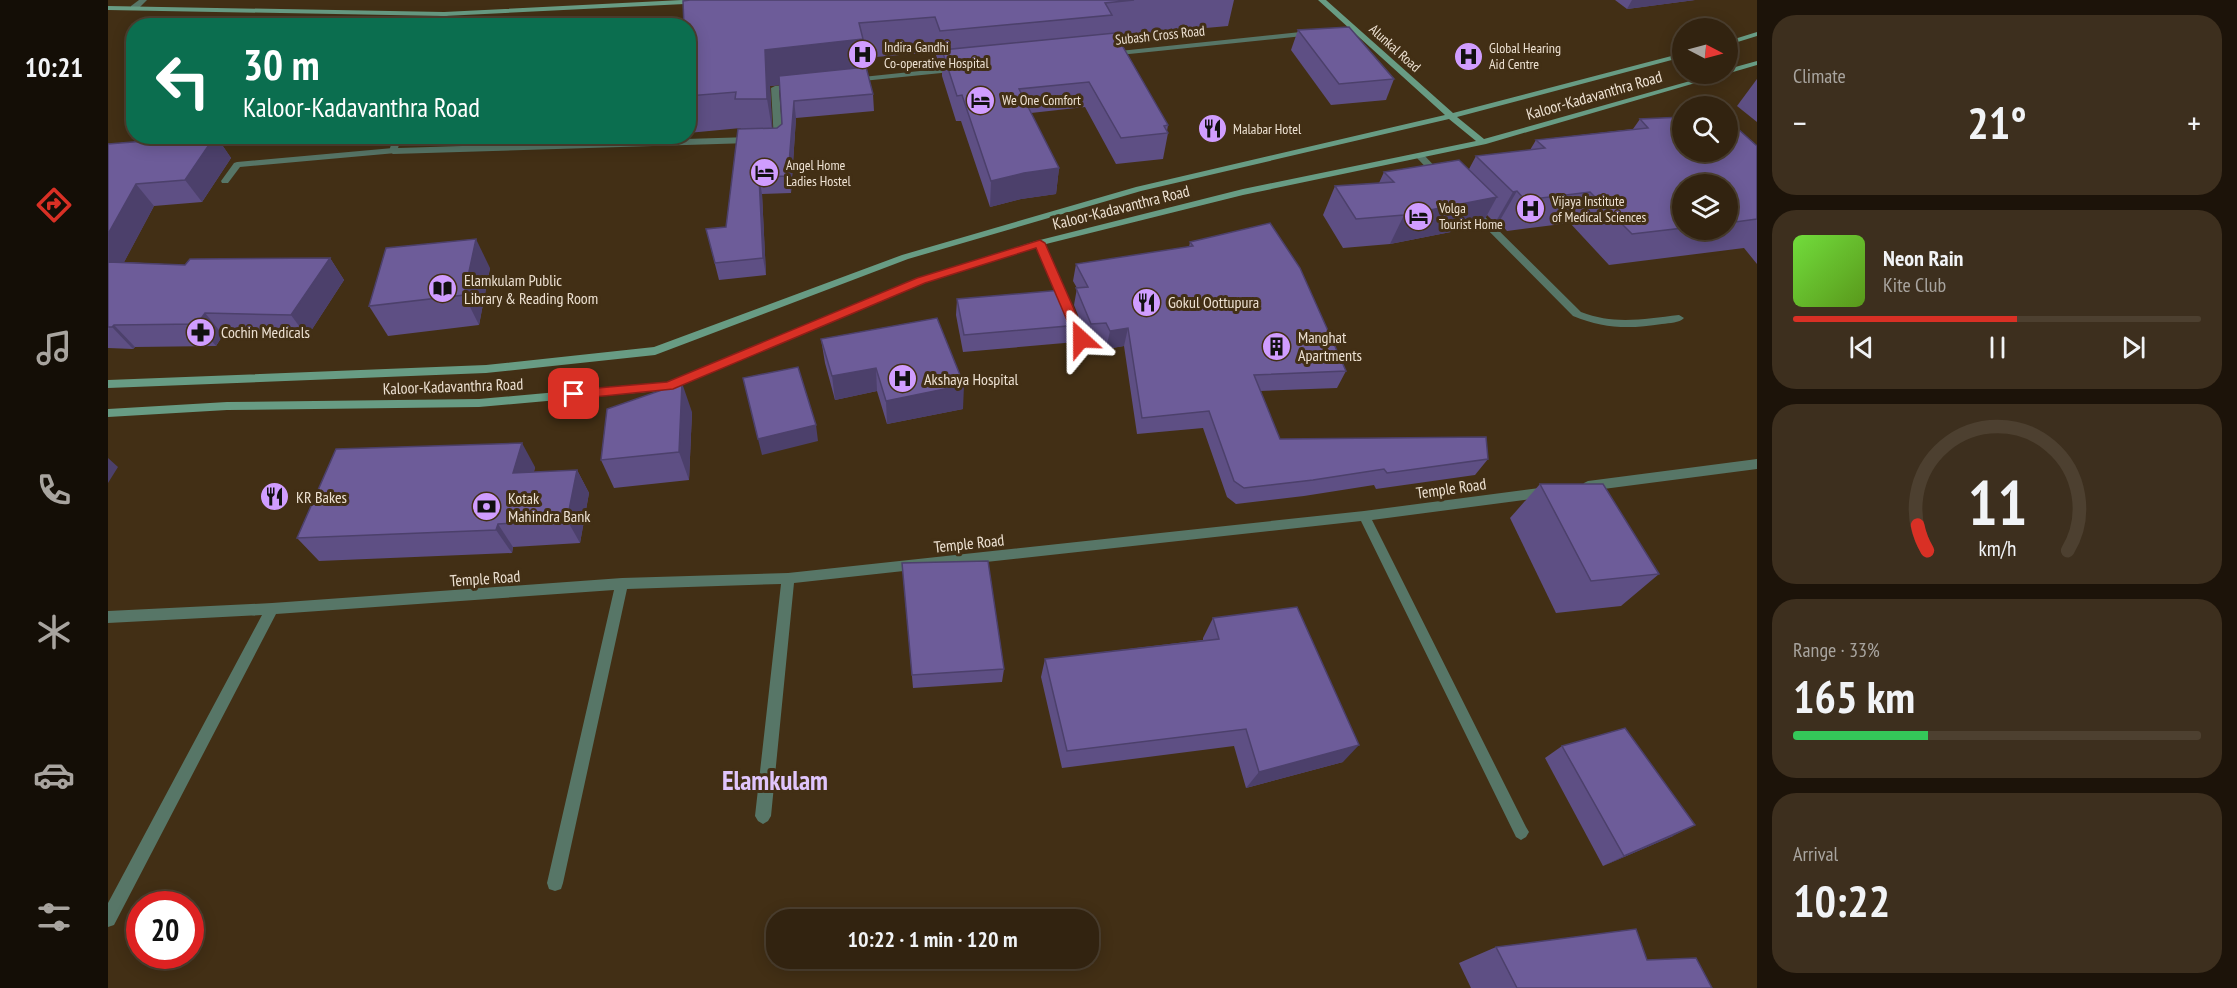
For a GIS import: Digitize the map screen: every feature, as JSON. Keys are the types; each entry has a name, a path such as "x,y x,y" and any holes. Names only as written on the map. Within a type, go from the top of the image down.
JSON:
{"main road":[{"path":"108,8 444,14 725,0"},
{"name":"Alunkal Road","path":"1322,0 1483,142"},
{"path":"1738,40 1757,34"},
{"name":"Kaloor-Kadavanthra Road","path":"108,384 486,369 655,351 905,257 1139,189 1451,116 1672,58"},
{"path":"1738,69 1757,63"},
{"name":"Kaloor-Kadavanthra Road","path":"108,413 227,406 479,403 669,386 921,280 1040,243 1243,192 1483,142 1687,84"}],"street":[{"path":"134,8 143,0"},
{"path":"443,18 444,14"},
{"path":"696,23 703,22"},
{"path":"1342,30 1353,29"},
{"name":"Subash Cross Road","path":"1096,55 1318,32"},
{"path":"847,81 965,68"},
{"path":"767,140 779,139 775,88 799,85"},
{"path":"696,142 756,140"},
{"path":"393,151 395,144"},
{"path":"225,181 237,165 393,151 624,144"},
{"path":"1420,156 1444,181"},
{"path":"1461,198 1577,314 1595,323 1615,327 1679,318"},
{"path":"1040,243 1081,339"},
{"name":"Temple Road","path":"108,617 272,609 622,584 788,578 1364,516 1757,464"},
{"path":"1364,516 1521,832"},
{"path":"763,816 788,578"},
{"path":"555,883 622,584"},
{"path":"108,919 272,609"}],"building":[{"path":"1134,0 1105,3 1112,15 940,31 935,17 859,23 863,39 765,50 767,99 735,99 736,92 696,95 696,18 684,18 683,1"},
{"path":"1349,27 1394,79 1339,84 1298,30"},
{"path":"1115,33 1168,125 1164,126 1168,133 1121,138 1089,82 1019,89 1059,168 991,181 962,95 957,96 942,50"},
{"path":"866,67 873,94 794,101 788,176 759,177 763,258 715,263 706,229 726,227 738,129 777,128 782,124 779,76"},
{"path":"1672,118 1672,162 1738,162 1738,129 1757,146 1757,219 1738,222 1738,174 1672,174 1672,229 1632,234 1590,192 1525,200 1517,191 1513,192 1476,156 1545,148 1536,140 1648,128 1640,119"},
{"path":"108,144 210,144 185,180 136,184 108,234"},
{"path":"1459,160 1497,197 1404,215 1356,219 1335,186 1394,182 1384,172"},
{"path":"1270,223 1300,268 1346,371 1254,375 1280,439 1486,437 1488,459 1387,473 1384,469 1244,488 1234,481 1209,411 1142,418 1128,328 1110,331 1106,323 1091,324 1076,288 1088,287 1076,264 1193,246 1190,242"},
{"path":"476,239 464,295 369,306 386,248"},
{"path":"330,258 291,315 205,313 197,324 108,327 108,262 185,265 190,259"},
{"path":"1062,290 1079,325 964,335 957,299"},
{"path":"937,318 964,385 886,401 876,368 832,376 821,339"},
{"path":"798,367 816,425 758,439 743,378"},
{"path":"682,383 679,452 601,460 607,409"},
{"path":"522,443 513,473 577,470 567,520 498,524 496,530 297,538 336,449"},
{"path":"1540,484 1603,484 1659,574 1591,581"},
{"path":"988,561 1004,669 912,675 902,563"},
{"path":"1297,607 1359,745 1259,772 1246,729 1067,751 1045,659 1219,639 1213,618"},
{"path":"1625,728 1695,825 1624,856 1562,746"},
{"path":"1636,929 1647,960 1696,958 1712,988 1517,988 1496,947"}],"place":[{"name":"Indira Gandhi Co-operative Hospital","path":"863,55"},
{"name":"Global Hearing Aid Centre","path":"1468,56"},
{"name":"We One Comfort","path":"981,100"},
{"name":"Malabar Hotel","path":"1212,129"},
{"name":"Angel Home Ladies Hostel","path":"765,173"},
{"name":"Vijaya Institute of Medical Sciences","path":"1531,209"},
{"name":"Volga Tourist Home","path":"1418,216"},
{"name":"Elamkulam Public Library & Reading Room","path":"443,289"},
{"name":"Gokul Oottupura","path":"1147,302"},
{"name":"Cochin Medicals","path":"200,332"},
{"name":"Manghat Apartments","path":"1277,346"},
{"name":"Akshaya Hospital","path":"903,379"},
{"name":"KR Bakes","path":"275,497"},
{"name":"Kotak Mahindra Bank","path":"487,507"}],"district":[{"name":"Elamkulam","path":"775,781"}],"route":[{"path":"574,394 669,386 921,280 1040,243 1081,339"}]}
